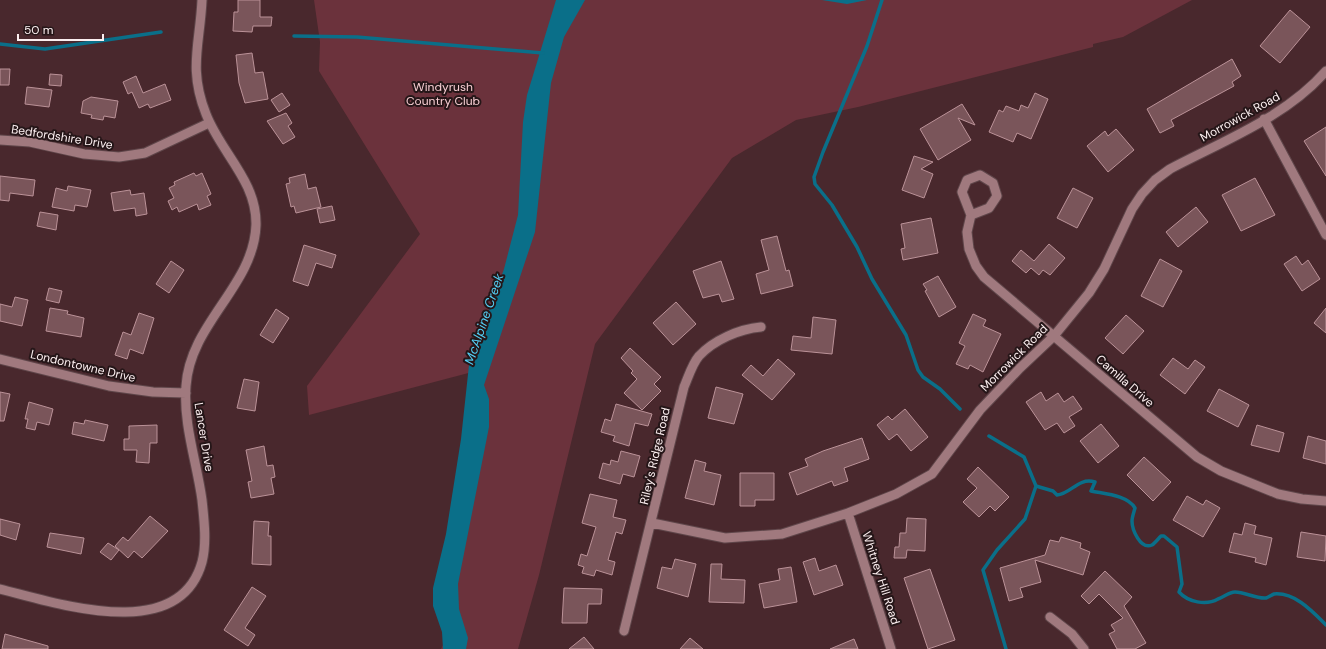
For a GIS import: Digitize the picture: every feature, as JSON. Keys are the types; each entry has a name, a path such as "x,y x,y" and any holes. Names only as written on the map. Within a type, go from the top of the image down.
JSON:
{"street":[{"name":"Lancer Drive","path":"0,589 57,603 127,612 139,612 163,607 182,595 198,574 204,553 202,501 188,424 186,394 187,376 197,345 246,265 252,250 256,224 255,208 244,177 209,123 199,92 195,66 202,0"},
{"name":"Morrowick Road","path":"652,523 725,538 782,534 848,513 896,494 932,474 980,410 1020,368 1054,336 1089,293 1104,269 1132,209 1142,194 1155,180 1170,169 1264,119 1298,98 1326,71"},
{"path":"1264,119 1326,235"},
{"name":"Bedfordshire Drive","path":"0,140 30,142 84,154 119,157 145,153 209,123"},
{"path":"980,175 993,183 996,196 989,208 971,215 962,192 967,180 980,175"},
{"name":"Camilla Drive","path":"971,215 967,232 969,249 976,266 984,277 1170,436 1208,464 1247,483 1278,494 1302,499 1326,501"},
{"name":"Riley's Ridge Road","path":"624,631 652,523 684,387 698,357 729,335 751,328 761,327"},
{"name":"Londontowne Drive","path":"0,359 109,386 153,392 186,394"},
{"name":"Whitney Hill Road","path":"848,513 891,649"},
{"path":"1050,617 1072,634 1084,649"}],"green space":[{"name":"Windyrush Country Club","path":"314,0 1192,0 1123,37 1093,44 1093,47 858,107 796,120 732,158 595,344 539,575 518,649 441,649 444,643 476,371 309,415 307,386 420,234 319,71 320,42"}],"water":[{"path":"556,0 585,0 564,37 551,83 535,232 484,385 489,399 489,427 458,584 459,609 468,638 466,649 443,649 442,632 433,606 433,588 446,534 461,439 469,365 504,269 518,215 523,122 527,95"},
{"path":"822,0 867,0 847,4"}],"building":[{"path":"238,0 260,0 260,17 272,17 271,26 253,26 252,32 233,31 234,12 238,12"},
{"path":"1290,10 1310,27 1280,63 1260,46"},
{"path":"252,53 255,73 263,72 268,99 245,103 239,83 236,55"},
{"path":"1232,59 1241,76 1232,82 1234,86 1171,120 1174,126 1160,133 1147,109"},
{"path":"0,69 10,69 9,85 0,85"},
{"path":"50,74 62,75 61,86 49,85"},
{"path":"136,76 143,93 165,84 171,100 150,108 148,104 139,108 132,92 128,94 123,82"},
{"path":"27,87 52,90 49,107 25,104"},
{"path":"282,93 290,105 279,112 271,100"},
{"path":"1035,93 1048,99 1031,139 1017,133 1013,142 989,132 999,110 1003,112 1006,106 1019,111 1021,105 1028,108"},
{"path":"91,97 118,101 115,118 104,116 103,120 91,118 92,115 81,113 83,101"},
{"path":"962,104 975,125 958,118 971,140 938,160 920,129"},
{"path":"286,113 292,123 288,126 295,137 283,144 267,121"},
{"path":"1326,127 1326,176 1304,141"},
{"path":"1116,129 1134,150 1108,172 1087,146 1105,131 1108,136"},
{"path":"914,156 933,162 921,169 933,174 924,198 902,190"},
{"path":"194,173 196,176 202,173 211,194 207,196 211,205 199,210 197,204 179,212 177,207 172,210 168,201 174,198 169,188 175,185 174,182"},
{"path":"305,174 308,189 316,187 321,207 296,213 294,206 291,207 286,184 290,183 289,178"},
{"path":"0,176 35,180 33,196 10,193 9,201 0,200"},
{"path":"1255,178 1275,215 1241,231 1222,195"},
{"path":"68,186 91,190 87,207 75,205 74,211 52,207 56,188 67,191"},
{"path":"1073,188 1093,198 1077,228 1057,218"},
{"path":"130,190 131,195 144,193 147,214 136,216 135,208 114,211 111,193"},
{"path":"332,206 335,220 320,223 317,209"},
{"path":"1196,207 1208,222 1178,247 1166,232"},
{"path":"40,212 58,215 56,230 37,226"},
{"path":"931,218 938,253 903,260 901,249 905,248 901,224"},
{"path":"777,236 786,271 789,270 793,286 761,294 756,274 769,270 761,240"},
{"path":"1049,244 1065,258 1050,275 1043,270 1039,275 1031,268 1026,273 1012,261 1021,250 1034,261"},
{"path":"304,245 336,255 332,268 316,263 308,286 293,281"},
{"path":"1296,256 1302,265 1308,260 1320,279 1302,291 1284,264"},
{"path":"1160,259 1182,271 1163,307 1141,296"},
{"path":"171,261 184,270 169,293 156,284"},
{"path":"721,261 734,299 722,302 719,294 703,298 693,271"},
{"path":"938,276 956,307 939,317 925,291 927,290 923,284"},
{"path":"49,288 62,291 59,303 46,300"},
{"path":"15,297 28,300 22,326 0,321 0,304 12,307"},
{"path":"676,302 696,324 673,345 653,323"},
{"path":"50,308 68,311 67,314 84,318 81,337 46,331"},
{"path":"1326,308 1326,333 1314,323"},
{"path":"276,309 289,318 273,343 260,335"},
{"path":"139,313 154,318 143,354 130,349 127,359 115,355 123,332 131,335"},
{"path":"973,314 986,320 983,326 1001,334 983,372 970,365 968,369 956,364 965,346 959,343"},
{"path":"1126,315 1144,331 1123,354 1105,338"},
{"path":"813,317 836,320 832,354 791,350 793,336 811,338"},
{"path":"630,348 661,377 654,384 661,391 642,410 624,393 637,379 631,373 633,371 621,358"},
{"path":"1173,358 1188,369 1195,360 1205,367 1185,394 1160,375"},
{"path":"778,359 795,374 772,400 742,375 751,365 763,376"},
{"path":"244,379 259,382 255,411 237,408"},
{"path":"716,387 743,394 734,424 708,418"},
{"path":"1219,389 1249,405 1238,427 1207,411"},
{"path":"0,392 10,394 4,421 0,421"},
{"path":"1041,392 1046,401 1058,393 1064,402 1073,396 1082,409 1069,417 1075,426 1064,433 1057,423 1045,430 1026,402"},
{"path":"29,402 53,409 49,425 37,422 35,430 26,428 28,419 25,419"},
{"path":"616,404 652,414 648,426 635,423 629,446 613,441 615,436 601,432 605,419 611,421"},
{"path":"905,409 928,437 911,451 897,434 889,440 877,425 888,416 892,420"},
{"path":"85,420 108,425 104,441 72,434 74,422 84,424"},
{"path":"1101,424 1119,446 1098,463 1080,441"},
{"path":"157,425 157,443 150,443 149,463 136,462 137,450 124,450 124,439 129,439 129,426"},
{"path":"1257,425 1284,433 1279,452 1251,445"},
{"path":"1308,436 1326,441 1326,464 1303,458"},
{"path":"862,438 869,459 844,468 848,481 834,486 832,481 797,495 789,473 808,466 805,459 823,451"},
{"path":"264,446 267,466 273,465 275,477 271,478 274,494 251,498 248,482 252,481 246,450"},
{"path":"621,451 640,456 634,477 623,474 620,484 599,478 603,463 610,465 611,460 618,462"},
{"path":"1144,457 1171,482 1153,501 1127,475"},
{"path":"695,460 706,463 704,471 721,475 714,505 685,498"},
{"path":"978,467 1009,497 995,511 990,506 979,517 963,502 977,488 967,479"},
{"path":"740,473 774,473 774,500 755,500 755,506 740,506"},
{"path":"590,494 617,500 613,517 626,520 622,534 616,532 608,560 615,562 612,575 596,570 594,576 582,573 584,567 578,565 581,554 587,556 596,527 582,523"},
{"path":"1187,496 1203,505 1206,500 1220,508 1203,537 1173,520"},
{"path":"150,516 168,531 142,558 134,551 128,558 115,546 123,537 128,541"},
{"path":"907,518 926,519 925,551 907,550 906,558 894,558 895,547 899,547 900,533 906,533"},
{"path":"0,519 20,524 16,540 0,535"},
{"path":"254,521 269,522 268,536 271,536 271,565 252,564"},
{"path":"1245,523 1256,526 1254,534 1272,538 1266,565 1255,562 1256,558 1229,552 1234,533 1242,535"},
{"path":"1301,532 1326,536 1325,561 1297,557"},
{"path":"50,533 84,538 81,554 47,547"},
{"path":"1061,537 1081,543 1080,548 1090,552 1083,575 1035,560 1041,582 1020,588 1023,597 1009,601 1000,568 1045,555 1050,540 1059,542"},
{"path":"108,543 119,550 111,560 100,552"},
{"path":"815,558 819,571 836,565 843,585 814,595 803,562"},
{"path":"675,559 696,564 688,597 657,588 662,567 672,569"},
{"path":"711,564 722,564 721,579 745,580 744,603 709,602"},
{"path":"791,567 797,602 764,608 759,584 780,580 778,569"},
{"path":"930,569 955,640 928,649 904,578"},
{"path":"1105,571 1132,597 1124,606 1146,643 1135,649 1117,649 1109,634 1115,631 1111,625 1123,618 1099,594 1089,604 1081,596"},
{"path":"252,587 266,596 245,628 255,635 248,646 224,630"},
{"path":"564,588 602,589 601,604 588,604 587,623 562,623"},
{"path":"5,634 48,646 48,649 2,649"},
{"path":"584,637 594,649 569,649"},
{"path":"690,638 703,649 680,649"},
{"path":"854,639 858,649 830,649"}],"waterway":[{"path":"882,0 867,46 823,152 814,177 815,184 832,205 857,247 872,279 906,335 918,370 923,377 940,389 960,409"},
{"path":"0,44 45,49 161,32"},
{"path":"294,36 357,37 543,53"},
{"path":"989,436 1024,457 1036,486 1025,519 997,550 983,570 1006,649"},
{"path":"1036,486 1053,491 1057,495 1062,494 1079,484 1089,481 1095,482 1091,491 1127,500 1135,508 1132,518 1132,525 1140,542 1148,546 1152,545 1161,536 1164,536 1177,547 1182,584 1179,592 1187,598 1197,602 1208,602 1233,592 1239,592 1262,598 1266,598 1274,594 1282,594 1289,596 1303,604 1326,625"}],"water label":[{"name":"McAlpine Creek","path":"484,319"}]}
